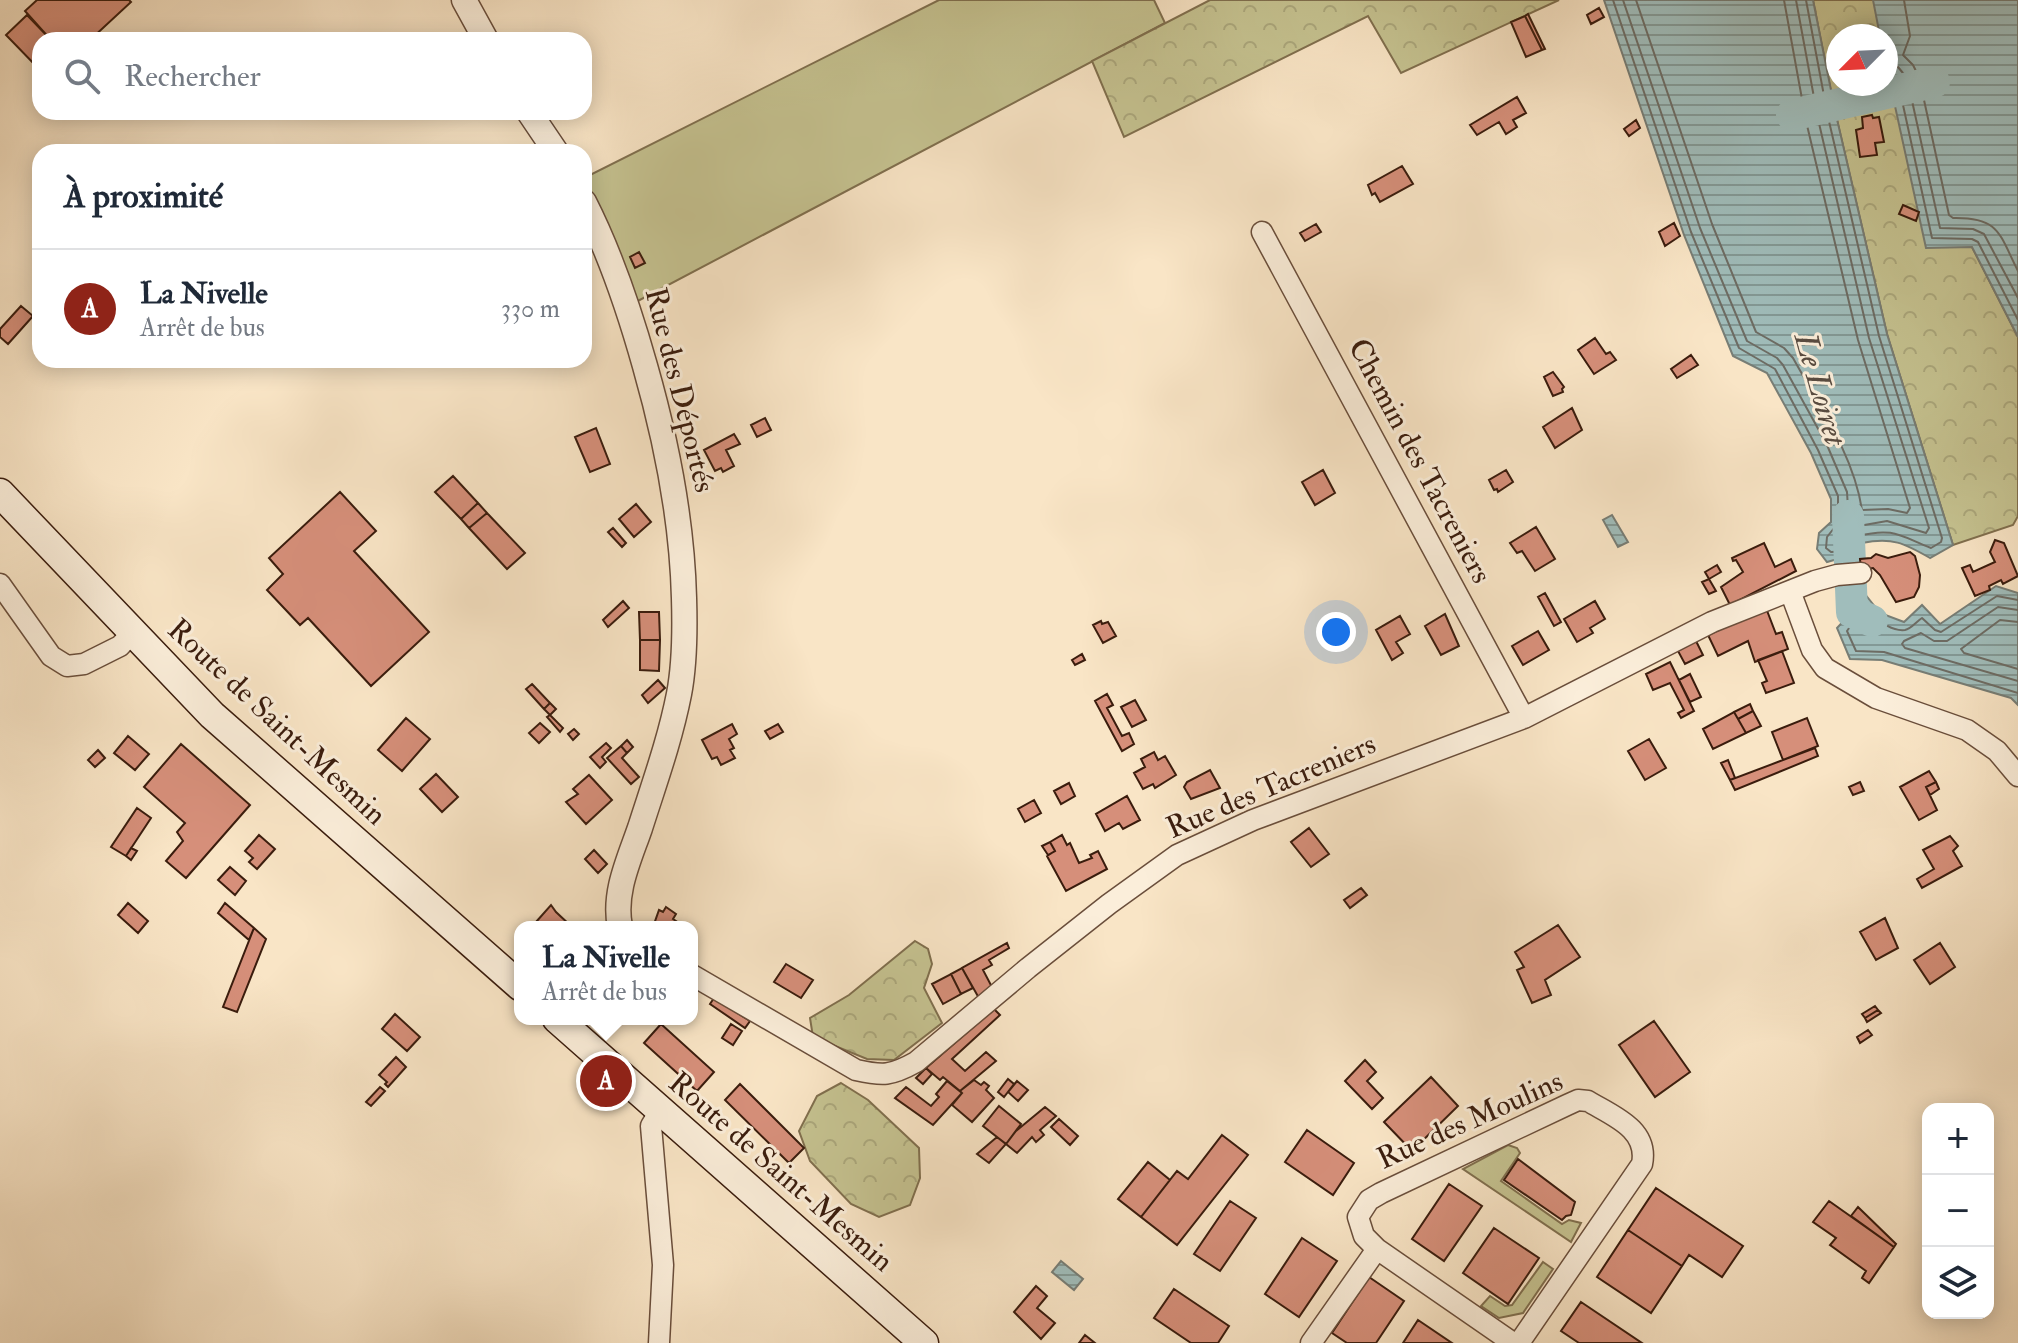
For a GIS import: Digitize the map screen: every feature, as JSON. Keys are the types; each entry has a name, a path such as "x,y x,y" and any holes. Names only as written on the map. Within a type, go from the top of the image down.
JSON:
{"main road":[{"name":"Route de Saint-Mesmin","path":"0,493 212,715 514,981"},
{"name":"Route de Saint-Mesmin","path":"570,1025 660,1111 924,1343"}],"street":[{"path":"464,0 482,32"},
{"path":"534,120 551,144"},
{"name":"Rue des Déportés","path":"592,217 606,244 650,381 676,491 683,548 685,633 679,693 662,761 617,898 619,921"},
{"name":"Chemin des Tacreniers","path":"1262,232 1524,718"},
{"name":"Rue des Tacreniers","path":"698,978 856,1070 883,1075 898,1072 916,1062 1109,904 1177,855 1253,820 1524,718 1712,622 1837,575 1861,573"},
{"path":"0,584 51,656 67,666 84,664 120,646 132,633"},
{"path":"1790,591 1812,650 1825,668 1876,698 1967,730 1997,751 2018,776"},
{"name":"Rue des Moulins","path":"1578,1100 1588,1101 1630,1127 1638,1136 1642,1146 1642,1164 1516,1343 1377,1249 1364,1236 1358,1217 1369,1200 1381,1193 1578,1100"},
{"path":"659,1343 663,1265 651,1126 660,1111"},
{"path":"1311,1343 1377,1249"}],"green space":[{"path":"939,0 1154,0 1165,23 634,303 592,198 592,174"},
{"path":"1210,0 1559,0 1401,73 1368,16 1124,137 1092,61"},
{"path":"1813,0 1874,0 1879,24 1826,24 1826,66"},
{"path":"1898,83 1972,247 2018,337 2018,516 2013,525 1953,545 1887,334 1832,96 1898,96"},
{"path":"915,941 928,949 932,964 924,988 942,1023 894,1060 867,1059 813,1037 810,1018 849,995"},
{"path":"841,1083 868,1100 919,1148 920,1178 910,1205 879,1217 851,1204 810,1161 799,1131 817,1096"},
{"path":"1508,1145 1517,1148 1520,1153 1501,1181 1562,1224 1569,1220 1581,1223 1571,1242 1463,1169"},
{"path":"1543,1262 1553,1269 1523,1313 1499,1318 1481,1306 1490,1296 1505,1306 1512,1305"}],"water":[{"path":"1604,0 1813,0 1826,65 1826,96 1832,96 1887,334 1953,545 1930,558 1898,543 1872,541 1862,543 1858,560 1841,558 1827,562 1817,549 1819,533 1831,522 1831,499 1811,453 1767,373 1733,356 1684,235"},
{"path":"1873,0 2018,0 2018,337 1972,247 1926,248 1893,96 1898,96 1898,24 1878,24"},
{"path":"1612,515 1628,542 1618,547 1603,520"},
{"path":"1857,584 1880,613 1904,622 1922,605 1940,624 1996,586 2018,593 2018,705 2011,698 1882,660 1850,659 1837,628 1852,612 1843,597"},
{"path":"1061,1261 1083,1279 1074,1290 1052,1272"}],"building":[{"path":"37,0 131,2 99,32 44,32 25,11"},
{"path":"1599,8 1604,17 1591,24 1587,15"},
{"path":"1528,14 1545,49 1542,50 1525,16"},
{"path":"27,15 43,32 32,32 32,62 6,35"},
{"path":"1525,16 1542,50 1526,57 1511,22"},
{"path":"1517,97 1526,113 1513,120 1517,127 1506,134 1499,122 1477,135 1470,125"},
{"path":"1872,115 1873,118 1879,117 1884,142 1875,143 1877,155 1860,157 1856,130 1863,128 1862,117"},
{"path":"1636,120 1640,128 1629,136 1624,129"},
{"path":"1402,166 1413,184 1380,202 1375,193 1372,195 1368,185"},
{"path":"1903,205 1919,212 1916,221 1899,214"},
{"path":"1674,223 1680,236 1665,246 1659,232"},
{"path":"1316,224 1321,232 1305,241 1300,233"},
{"path":"639,252 645,263 635,268 630,257"},
{"path":"21,306 32,315 8,344 0,337 0,329"},
{"path":"1595,338 1606,354 1610,352 1616,360 1594,374 1578,350"},
{"path":"1691,355 1698,365 1677,378 1671,369"},
{"path":"1553,372 1564,387 1563,392 1553,396 1544,377"},
{"path":"1572,408 1582,430 1555,448 1543,427"},
{"path":"765,418 771,430 757,437 751,425"},
{"path":"596,428 610,464 590,472 575,437"},
{"path":"734,434 740,444 726,450 734,466 723,472 721,468 715,471 704,450"},
{"path":"1323,470 1335,493 1315,505 1302,482"},
{"path":"1506,470 1513,482 1498,492 1489,480"},
{"path":"453,476 478,503 461,519 435,492"},
{"path":"340,492 376,531 354,551 429,632 371,686 308,618 300,625 267,590 283,574 269,558"},
{"path":"478,503 487,513 469,528 461,519"},
{"path":"636,504 651,522 634,537 619,519"},
{"path":"487,513 525,553 507,569 469,528"},
{"path":"1536,527 1555,559 1535,571 1522,551 1517,553 1510,543"},
{"path":"613,528 626,543 622,547 608,532"},
{"path":"1995,540 2004,543 2018,576 2003,584 2001,580 1989,586 1990,590 1975,596 1962,568 1970,565 1973,572 1995,562 1990,552"},
{"path":"1764,543 1775,567 1791,559 1796,571 1730,605 1721,587 1743,572 1732,558"},
{"path":"1910,552 1915,556 1920,575 1914,597 1896,602 1873,568 1861,570 1860,559 1876,554 1888,558"},
{"path":"1717,565 1721,572 1709,579 1705,572"},
{"path":"1709,579 1716,591 1709,594 1702,582"},
{"path":"1545,593 1561,622 1554,626 1538,597"},
{"path":"623,601 629,608 608,627 603,620"},
{"path":"1595,601 1605,619 1590,628 1593,633 1577,642 1564,619"},
{"path":"1766,608 1776,634 1782,632 1788,649 1755,662 1748,641 1718,656 1708,635"},
{"path":"639,612 659,612 660,640 640,640"},
{"path":"1445,614 1459,646 1441,655 1425,626"},
{"path":"1400,616 1410,634 1396,642 1403,653 1392,660 1376,630"},
{"path":"1101,621 1102,624 1108,622 1116,636 1103,643 1093,625"},
{"path":"1538,631 1549,650 1523,665 1512,646"},
{"path":"640,640 660,640 659,671 640,670"},
{"path":"1696,641 1703,655 1685,664 1678,651"},
{"path":"1782,651 1794,683 1766,693 1762,683 1767,681 1758,660"},
{"path":"1082,654 1085,660 1075,665 1072,660"},
{"path":"1670,662 1694,711 1681,718 1678,713 1684,710 1670,683 1653,690 1646,674"},
{"path":"1690,674 1701,697 1690,702 1679,680"},
{"path":"658,680 665,688 648,703 642,695"},
{"path":"532,684 550,703 544,709 526,689"},
{"path":"1107,694 1113,705 1107,708 1122,736 1129,733 1134,744 1122,751 1095,701"},
{"path":"1135,700 1146,720 1132,727 1121,707"},
{"path":"550,703 556,709 550,715 544,709"},
{"path":"1750,704 1753,711 1738,719 1734,712"},
{"path":"1753,711 1761,726 1746,733 1738,719"},
{"path":"1734,712 1746,733 1713,749 1703,729"},
{"path":"550,715 563,728 560,732 547,717"},
{"path":"406,718 430,739 402,771 378,750"},
{"path":"1807,718 1818,746 1783,760 1772,732"},
{"path":"540,723 550,732 539,743 529,733"},
{"path":"732,724 737,734 729,739 735,758 721,765 717,757 712,759 702,740"},
{"path":"778,724 783,732 770,739 765,731"},
{"path":"574,729 579,734 573,740 568,734"},
{"path":"128,736 149,754 135,770 114,753"},
{"path":"1649,739 1666,768 1645,780 1628,751"},
{"path":"627,740 633,747 627,753 621,746"},
{"path":"606,743 611,748 602,757 606,762 600,768 590,757"},
{"path":"181,744 250,805 186,878 166,861 183,841 177,832 185,823 144,787"},
{"path":"621,746 627,753 622,758 639,777 631,784 607,758"},
{"path":"1815,748 1818,756 1735,790 1730,780"},
{"path":"98,750 105,758 95,767 88,760"},
{"path":"1154,752 1158,760 1165,756 1176,775 1155,788 1153,784 1143,789 1134,773 1145,767 1141,759"},
{"path":"1728,760 1735,778 1730,780 1721,763"},
{"path":"1210,770 1220,788 1191,799 1184,787 1187,782"},
{"path":"1929,771 1936,782 1926,787 1937,810 1919,820 1900,787"},
{"path":"436,774 458,797 442,812 420,789"},
{"path":"589,775 612,800 586,824 566,802 578,794 573,789"},
{"path":"1860,782 1864,791 1853,795 1849,787"},
{"path":"1936,782 1939,789 1930,795 1926,787"},
{"path":"1069,783 1075,796 1061,804 1054,791"},
{"path":"1127,796 1140,820 1123,829 1119,823 1105,831 1096,814"},
{"path":"1034,800 1041,813 1025,822 1018,809"},
{"path":"137,808 151,818 126,856 111,847"},
{"path":"1309,828 1329,854 1311,867 1291,842"},
{"path":"259,835 275,849 257,869 249,862 253,858 245,851"},
{"path":"1062,835 1067,845 1070,843 1079,863 1092,858 1090,855 1098,851 1107,869 1066,891 1047,856 1055,851 1050,842"},
{"path":"1950,836 1958,846 1953,851 1962,866 1922,888 1917,879 1934,869 1923,850"},
{"path":"1050,842 1055,851 1048,855 1042,846"},
{"path":"131,848 137,851 131,860 126,856"},
{"path":"594,850 607,864 598,873 585,859"},
{"path":"230,867 246,881 235,895 218,880"},
{"path":"1361,888 1367,895 1350,908 1344,900"},
{"path":"128,903 148,921 138,933 118,915"},
{"path":"225,903 254,928 249,940 218,913"},
{"path":"551,905 566,921 537,921"},
{"path":"666,907 676,914 673,919 676,921 655,921 659,910 663,912"},
{"path":"1885,918 1898,948 1876,960 1860,932"},
{"path":"1558,925 1580,957 1545,980 1551,995 1532,1003 1517,970 1524,967 1515,952"},
{"path":"254,928 266,939 237,1012 223,1007"},
{"path":"1007,943 1009,948 989,960 992,965 983,970 993,989 980,1000 962,968"},
{"path":"1940,943 1955,967 1930,984 1914,960"},
{"path":"786,964 813,980 801,998 774,982"},
{"path":"962,968 973,988 961,994 951,974"},
{"path":"951,974 961,994 943,1004 932,984"},
{"path":"714,998 750,1021 745,1028 710,1004"},
{"path":"1875,1006 1878,1010 1865,1018 1862,1014"},
{"path":"994,1009 1000,1015 952,1059 965,1071 986,1052 996,1061 960,1091 926,1068"},
{"path":"1878,1010 1881,1013 1867,1022 1865,1018"},
{"path":"395,1014 420,1037 407,1051 382,1029"},
{"path":"1654,1021 1690,1072 1655,1097 1619,1045"},
{"path":"731,1024 742,1031 733,1045 722,1038"},
{"path":"662,1025 714,1072 697,1091 644,1043"},
{"path":"1868,1030 1872,1035 1860,1043 1857,1037"},
{"path":"396,1057 406,1067 388,1087 379,1075"},
{"path":"1365,1060 1376,1072 1367,1081 1383,1098 1372,1109 1345,1081"},
{"path":"926,1068 932,1074 923,1084 916,1078"},
{"path":"1431,1077 1458,1106 1412,1151 1384,1122"},
{"path":"1008,1079 1014,1084 1004,1097 998,1092"},
{"path":"974,1080 989,1086 986,1090 994,1098 972,1122 952,1105 962,1093 960,1091"},
{"path":"947,1081 962,1093 933,1125 895,1098 906,1087 931,1106"},
{"path":"1017,1081 1028,1090 1018,1101 1008,1092"},
{"path":"740,1084 804,1148 789,1163 725,1100"},
{"path":"380,1087 385,1091 371,1106 366,1102"},
{"path":"999,1106 1021,1124 1006,1144 983,1126"},
{"path":"1045,1107 1056,1116 1040,1130 1044,1135 1036,1142 1032,1137 1017,1153 1006,1144 1016,1131"},
{"path":"1059,1119 1078,1136 1070,1145 1051,1127"},
{"path":"1307,1130 1354,1163 1333,1195 1285,1162"},
{"path":"1222,1135 1248,1155 1177,1245 1141,1217 1177,1171 1188,1179"},
{"path":"997,1137 1006,1144 989,1163 977,1154"},
{"path":"1518,1159 1575,1202 1571,1215 1562,1220 1504,1180"},
{"path":"1148,1162 1170,1180 1141,1217 1118,1199"},
{"path":"1449,1184 1482,1206 1444,1261 1412,1239"},
{"path":"1656,1188 1743,1246 1722,1277 1689,1255 1682,1266 1628,1230"},
{"path":"1230,1201 1256,1218 1220,1271 1194,1254"},
{"path":"1829,1201 1894,1247 1869,1283 1862,1278 1866,1271 1830,1245 1836,1238 1813,1222"},
{"path":"1858,1207 1896,1244 1894,1247 1851,1216"},
{"path":"1494,1228 1539,1258 1508,1304 1463,1273"},
{"path":"1628,1230 1682,1266 1651,1313 1597,1277"},
{"path":"1302,1238 1337,1261 1299,1317 1265,1294"},
{"path":"1369,1277 1404,1301 1376,1343 1347,1343 1332,1333"},
{"path":"1036,1286 1047,1296 1037,1308 1055,1323 1041,1339 1014,1312"},
{"path":"1174,1289 1229,1326 1218,1343 1191,1343 1154,1318"},
{"path":"1581,1302 1642,1343 1579,1343 1561,1331"},
{"path":"1418,1320 1452,1343 1403,1343"},
{"path":"1085,1335 1095,1343 1079,1343"}],"waterway":[{"path":"1792,115 1934,82"},
{"name":"Le Loiret","path":"1848,516 1852,612 1872,621"}],"place":[{"name":"La Nivelle","path":"606,1081"}]}
